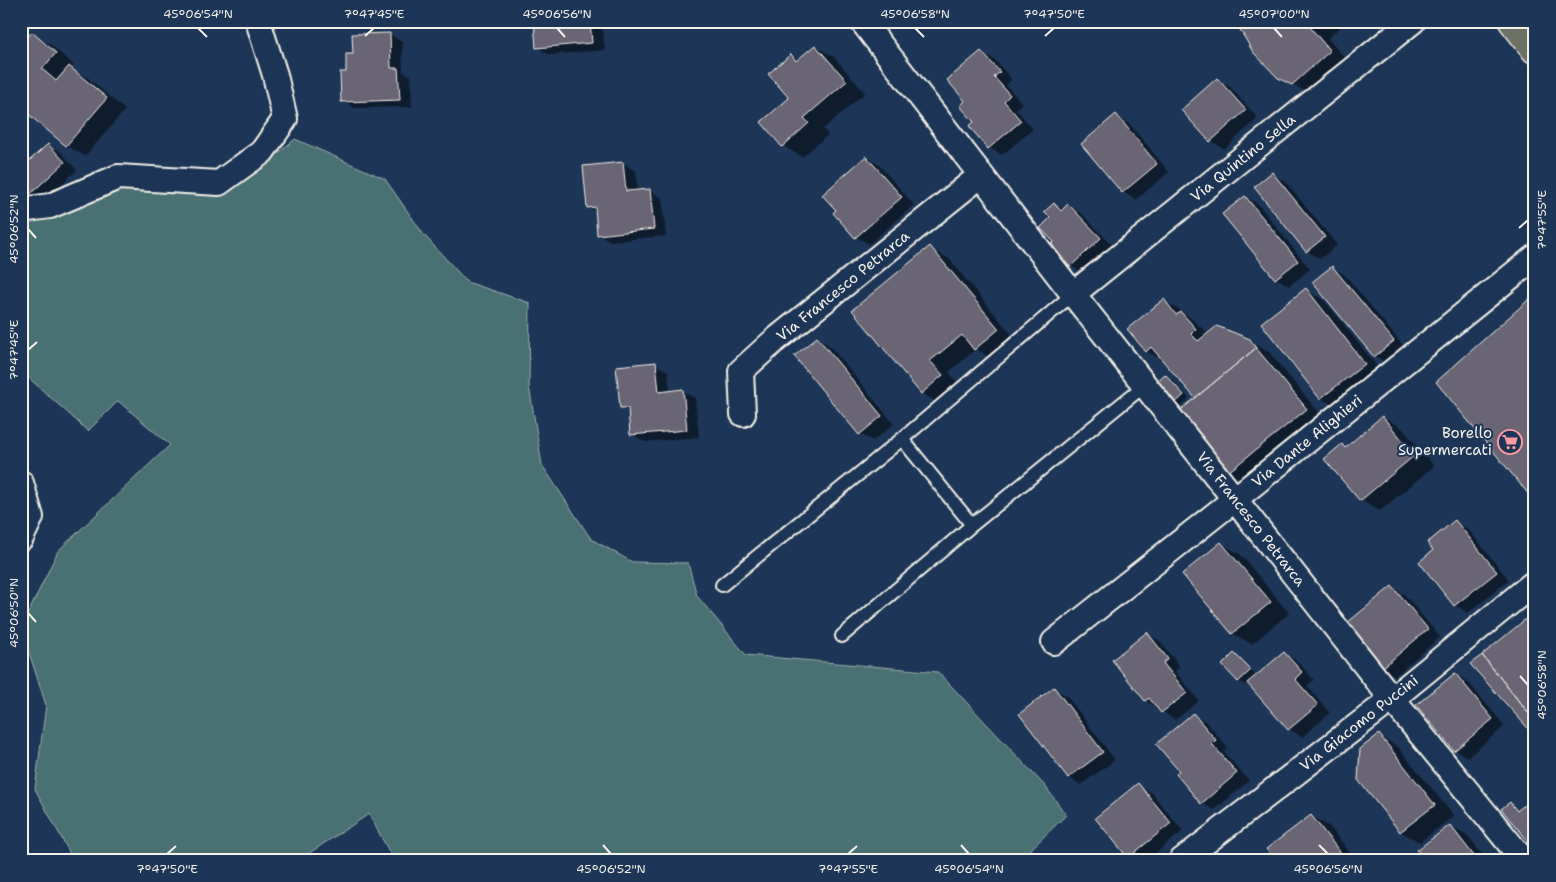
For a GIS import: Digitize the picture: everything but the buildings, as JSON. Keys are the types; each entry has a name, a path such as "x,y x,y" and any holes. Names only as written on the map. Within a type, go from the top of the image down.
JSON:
{"main road":[{"path":"1513,21 1535,49"}],"street":[{"path":"21,210 50,206 118,178 219,183 262,152 285,119 275,75 258,21"},
{"name":"Via Francesco Petrarca","path":"862,21 980,176 1235,500 1392,699 1524,861"},
{"name":"Via Quintino Sella","path":"1073,294 1413,21"},
{"name":"Via Francesco Petrarca","path":"742,414 741,371 774,342 980,176"},
{"name":"Via Dante Alighieri","path":"1054,642 1235,500 1535,257"},
{"path":"21,483 30,517 21,538"},
{"name":"Via Giacomo Puccini","path":"1181,861 1392,699 1535,582"}],"lane":[{"path":"722,584 902,439 1073,294"},
{"path":"842,636 972,525 1145,385"},
{"path":"902,439 972,525"}],"green space":[{"path":"295,139 385,179 424,235 467,282 530,303 529,386 542,465 591,539 632,562 688,563 697,596 746,655 938,672 1045,786 1066,815 1026,854 1036,861 394,861 369,814 297,861 74,861 35,789 46,705 21,628 58,551 170,445 118,401 88,431 21,371 21,216 120,187 219,190 255,173"}],"place":[{"name":"Borello Supermercati","path":"1510,442"}]}
